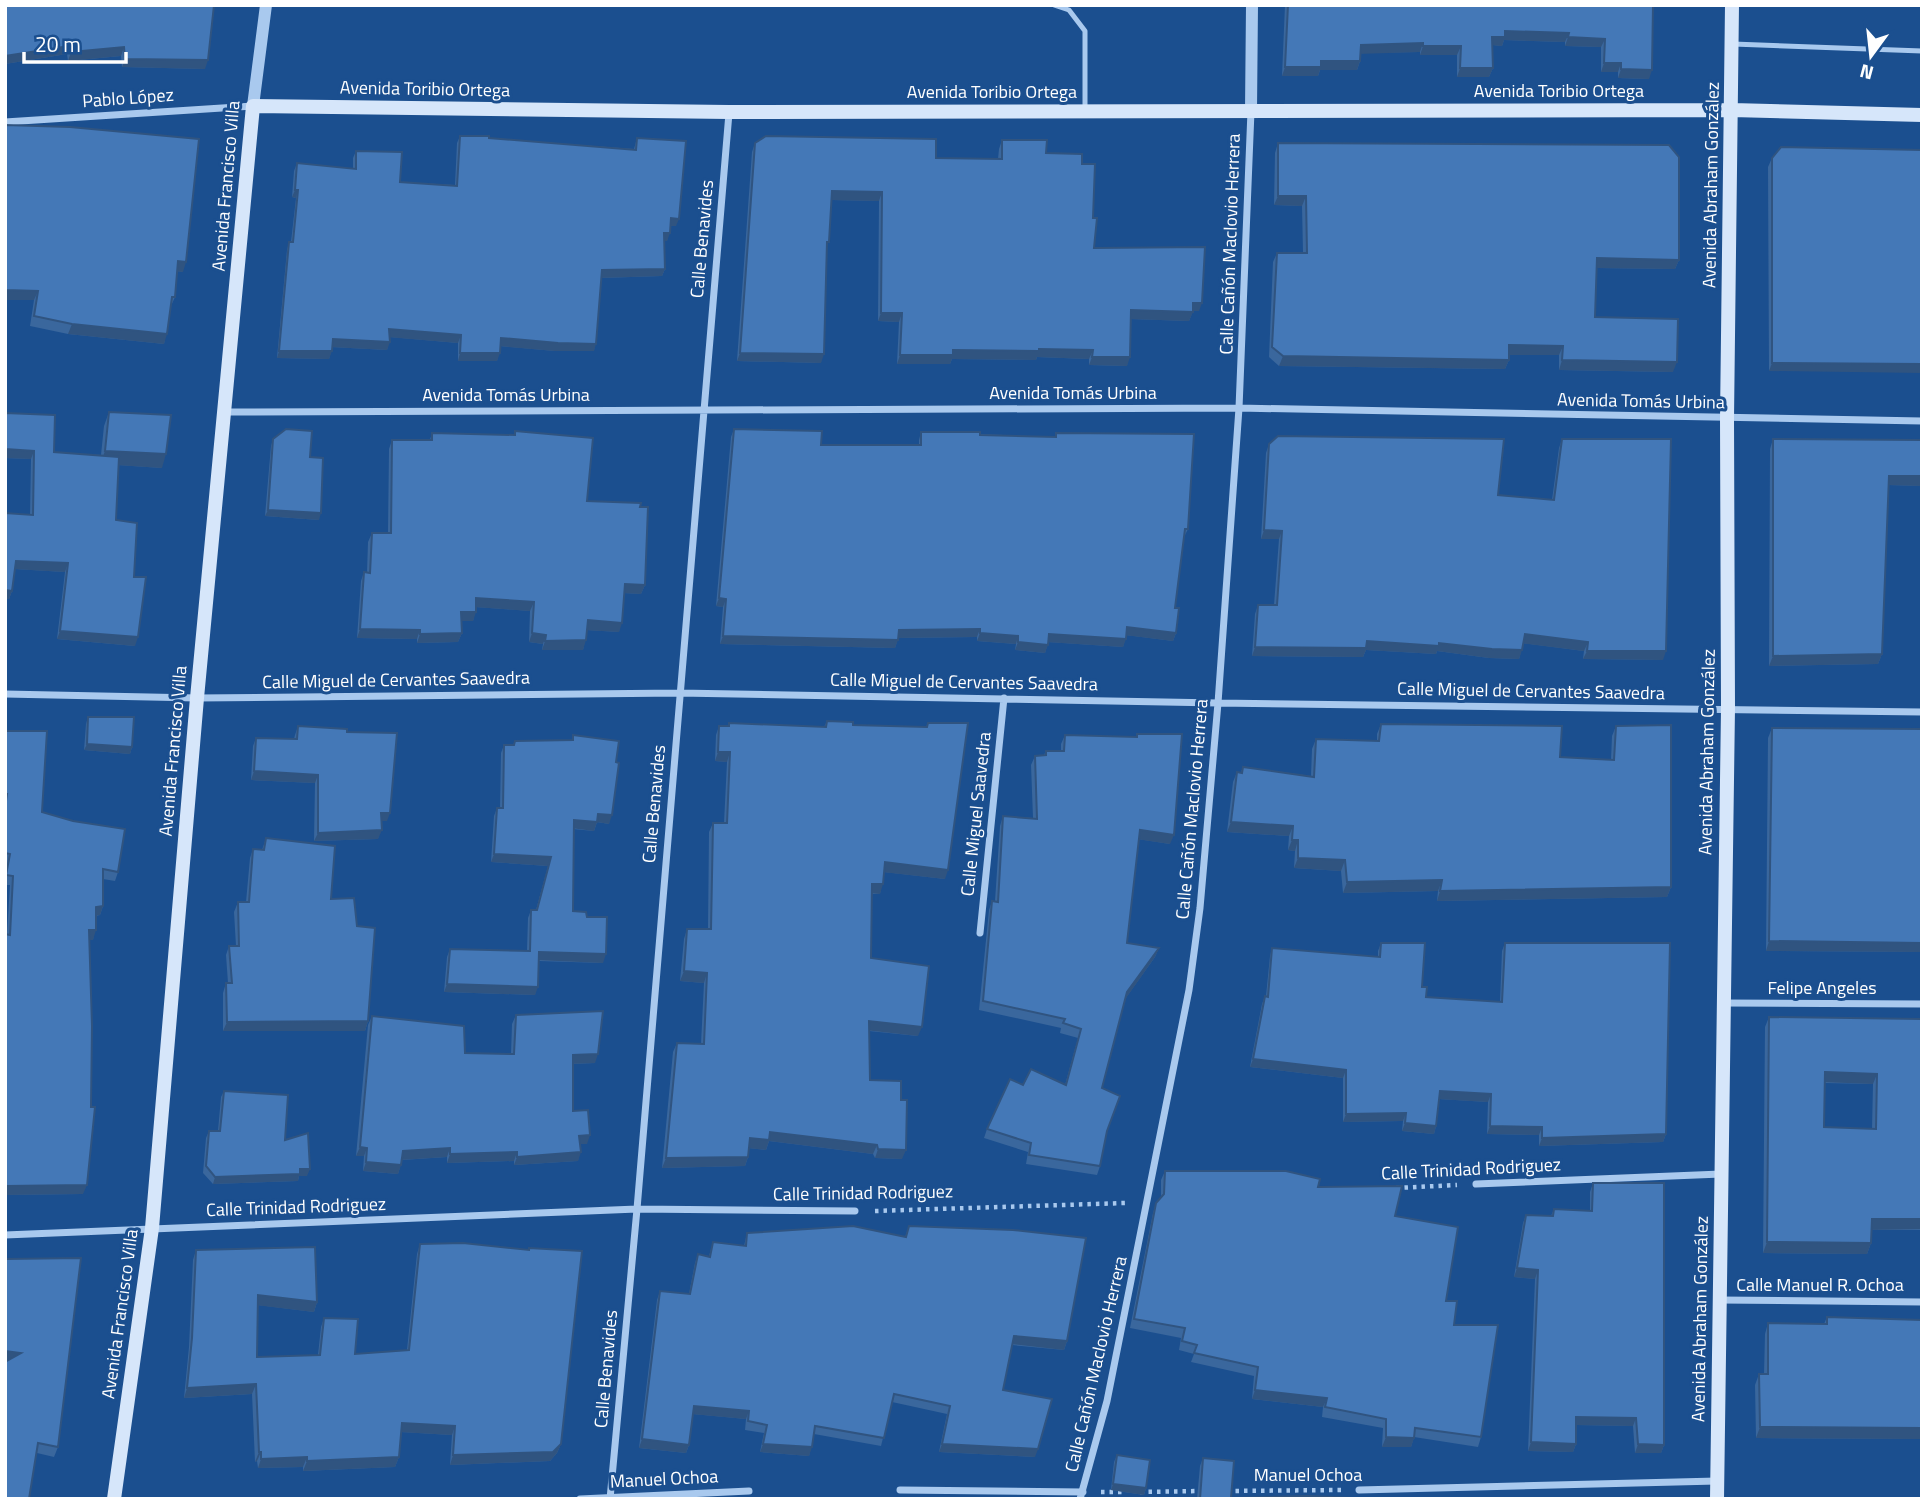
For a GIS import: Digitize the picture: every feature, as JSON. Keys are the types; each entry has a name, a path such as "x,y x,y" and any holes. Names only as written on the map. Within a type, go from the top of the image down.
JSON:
{"main road":[{"name":"Avenida Abraham González","path":"1717,1499 1728,708 1727,418 1732,5"},
{"name":"Avenida Toribio Ortega","path":"253,106 729,112 1731,110 1922,115"},
{"name":"Avenida Francisco Villa","path":"114,1499 152,1228 197,698 253,106"}],"street":[{"name":"Avenida Francisco Villa","path":"253,106 266,5"},
{"path":"1251,110 1252,5"},
{"name":"Pablo López","path":"5,122 253,106"},
{"name":"Calle Cañón Maclovio Herrera","path":"1081,1495 1107,1401 1191,976 1200,908 1239,408 1251,110"},
{"name":"Calle Benavides","path":"610,1498 637,1209 729,112"},
{"name":"Avenida Tomás Urbina","path":"225,412 1239,408 1922,421"},
{"name":"Calle Miguel de Cervantes Saavedra","path":"5,694 197,698 679,693 1922,712"},
{"name":"Calle Miguel Saavedra","path":"980,933 1004,698"},
{"name":"Felipe Angeles","path":"1722,1003 1922,1004"},
{"name":"Calle Trinidad Rodriguez","path":"1476,1184 1721,1174"},
{"name":"Calle Trinidad Rodriguez","path":"5,1235 637,1209 855,1212"},
{"name":"Calle Manuel R. Ochoa","path":"1719,1300 1922,1302"},
{"name":"Manuel Ochoa","path":"1359,1490 1717,1481"},
{"path":"900,1490 1081,1495"},
{"name":"Manuel Ochoa","path":"580,1499 749,1491"}],"lane":[{"path":"1054,5 1069,10 1086,32 1085,111"},
{"path":"1731,44 1922,51"}],"path":[{"name":"Calle Trinidad Rodriguez","path":"1394,1188 1476,1184"},
{"name":"Calle Trinidad Rodriguez","path":"855,1212 1147,1202"},
{"name":"Manuel Ochoa","path":"1221,1491 1359,1490"},
{"path":"1138,1492 1207,1491"},
{"path":"1081,1495 1124,1492"}],"building":[{"path":"5,5 214,5 208,60 125,59 124,47 71,52 70,46 5,56"},
{"path":"1288,5 1653,5 1652,70 1621,69 1621,63 1604,63 1605,39 1568,37 1569,33 1505,31 1505,37 1492,37 1493,68 1460,68 1461,46 1423,46 1423,43 1361,45 1360,61 1321,61 1321,67 1285,67"},
{"path":"5,125 70,127 199,139 186,262 178,261 175,297 172,297 167,334 72,324 34,316 38,291 5,290"},
{"path":"460,136 489,136 636,150 637,138 686,141 679,219 671,218 670,233 664,233 665,269 602,270 596,344 501,338 500,353 460,353 461,335 389,329 390,342 333,339 332,351 279,351 289,242 293,242 298,190 295,190 297,163 356,169 356,151 402,152 400,182 457,186"},
{"path":"766,136 936,139 936,158 1002,159 1002,140 1047,140 1046,153 1082,154 1082,164 1095,164 1093,218 1097,218 1094,248 1205,247 1202,303 1193,303 1193,312 1131,310 1130,357 1092,357 1093,350 1039,349 953,350 953,355 900,355 902,313 881,313 882,192 832,191 827,242 824,354 740,353 755,143"},
{"path":"1278,143 1669,145 1679,157 1679,260 1597,258 1595,317 1678,319 1677,362 1562,360 1563,346 1509,345 1509,360 1283,356 1272,347 1277,253 1307,253 1306,196 1278,196"},
{"path":"1781,147 1922,150 1922,364 1772,363 1772,158"},
{"path":"109,412 171,415 166,454 105,451"},
{"path":"5,413 55,415 54,452 119,457 116,520 137,523 134,577 146,577 138,637 60,631 68,563 16,561 12,591 5,590 5,513 33,515 34,451 5,449"},
{"path":"286,429 312,431 310,457 323,458 321,513 268,510 273,439"},
{"path":"734,429 822,431 821,445 921,445 921,432 980,432 980,435 1056,437 1056,433 1194,434 1188,529 1185,529 1175,608 1179,608 1176,633 1127,627 1126,639 1049,634 1048,645 1018,642 1018,636 980,633 980,629 899,630 898,640 723,636 726,599 719,598"},
{"path":"515,431 593,438 587,501 641,503 640,507 648,507 645,585 625,584 622,623 588,620 586,640 545,641 546,635 532,633 534,602 476,598 476,612 461,612 462,633 420,634 420,630 360,629 364,572 370,573 372,533 391,533 392,440 432,440 432,433 515,435"},
{"path":"1278,436 1504,439 1498,495 1554,500 1562,439 1671,439 1666,651 1587,651 1588,642 1525,634 1522,650 1439,643 1439,646 1367,641 1366,648 1255,647 1258,605 1277,605 1282,531 1264,530 1269,444"},
{"path":"1773,439 1922,440 1922,476 1889,476 1882,654 1773,656"},
{"path":"88,717 134,717 132,747 87,744"},
{"path":"827,721 853,722 853,725 927,727 928,723 968,723 948,870 885,862 883,884 872,884 871,958 929,966 922,1027 869,1021 870,1080 901,1081 901,1100 907,1100 906,1150 878,1149 877,1145 770,1132 769,1140 750,1138 748,1157 666,1158 677,1043 704,1044 707,973 684,971 687,929 711,929 713,823 727,823 730,752 718,752 719,726 729,726 729,723 826,727"},
{"path":"1381,724 1562,726 1560,757 1614,760 1616,726 1671,725 1671,887 1440,891 1442,880 1347,882 1345,860 1298,858 1298,840 1292,840 1293,826 1231,822 1237,772 1242,773 1243,767 1314,777 1316,739 1379,741"},
{"path":"298,726 347,729 347,732 397,733 390,813 381,813 382,830 318,833 318,775 254,771 256,738 297,739"},
{"path":"1772,728 1922,729 1922,943 1769,941"},
{"path":"5,731 47,731 42,812 73,821 125,829 118,872 103,869 103,906 96,907 96,930 89,930 91,1107 95,1107 87,1185 5,1186 5,934 10,935 13,876 6,875 10,854 5,853"},
{"path":"1137,734 1182,734 1174,835 1140,830 1127,943 1159,948 1127,992 1102,1088 1120,1096 1107,1131 1100,1166 1029,1155 1031,1143 987,1129 1010,1079 1023,1085 1031,1069 1066,1085 1081,1029 1063,1023 1065,1019 983,1001 992,901 998,902 1003,816 1037,819 1035,756 1046,755 1046,751 1064,751 1065,735 1137,737"},
{"path":"573,735 619,741 612,815 598,814 597,822 574,820 573,911 586,912 587,917 607,917 606,954 539,952 538,987 447,984 450,949 530,951 531,910 537,910 551,857 494,854 497,808 503,808 504,745 514,745 515,741 573,740"},
{"path":"266,838 335,846 331,899 354,898 357,926 375,928 368,1021 227,1022 226,983 232,983 229,946 239,946 238,902 249,902 253,849 264,850"},
{"path":"1381,943 1425,943 1422,987 1427,987 1426,997 1502,1002 1505,943 1670,943 1666,1134 1542,1138 1542,1127 1490,1126 1491,1094 1440,1091 1436,1126 1405,1123 1406,1113 1346,1114 1346,1070 1253,1059 1265,996 1268,997 1272,948 1380,957"},
{"path":"603,1011 598,1054 573,1055 573,1111 588,1110 590,1135 579,1136 581,1152 517,1157 517,1152 450,1154 450,1148 403,1151 401,1165 366,1162 367,1148 360,1147 372,1016 464,1026 465,1053 514,1054 516,1015"},
{"path":"1769,1017 1922,1019 1922,1219 1872,1219 1871,1243 1767,1242","holes":["1825,1072 1877,1074 1876,1129 1824,1127"]},
{"path":"224,1091 288,1095 285,1140 308,1133 310,1169 300,1169 300,1174 215,1177 206,1166 209,1131 220,1131"},
{"path":"1165,1171 1286,1171 1320,1179 1318,1187 1402,1186 1395,1216 1458,1227 1446,1301 1457,1301 1454,1325 1498,1325 1481,1437 1415,1428 1414,1438 1386,1437 1386,1419 1325,1407 1327,1398 1255,1390 1258,1367 1194,1353 1197,1345 1182,1341 1185,1328 1134,1319 1156,1203 1164,1194"},
{"path":"1593,1183 1664,1183 1664,1445 1638,1444 1636,1418 1576,1417 1576,1444 1531,1442 1538,1270 1517,1268 1526,1215 1553,1216 1554,1209 1592,1211"},
{"path":"853,1226 906,1237 909,1226 1013,1230 1086,1238 1067,1341 1014,1336 1003,1390 1052,1399 1038,1449 942,1444 950,1406 894,1394 884,1438 815,1426 812,1447 763,1444 767,1425 748,1421 749,1411 694,1406 689,1445 642,1439 660,1291 690,1294 698,1254 710,1257 713,1242 746,1246 747,1233"},
{"path":"463,1243 529,1250 582,1251 561,1444 553,1452 453,1455 455,1426 402,1423 399,1457 307,1461 307,1457 261,1459 256,1384 187,1388 196,1250 315,1247 317,1302 258,1295 257,1357 320,1355 324,1318 358,1319 355,1354 409,1350 420,1244"},
{"path":"81,1258 58,1447 38,1443 29,1499 5,1499 5,1362 21,1353 5,1351 5,1259"},
{"path":"1827,1317 1922,1320 1922,1428 1760,1427 1759,1374 1768,1374 1768,1323 1827,1324"},
{"path":"1117,1455 1150,1460 1146,1488 1113,1484"},
{"path":"1203,1458 1234,1461 1231,1498 1308,1496 1376,1499 1200,1499"}]}
